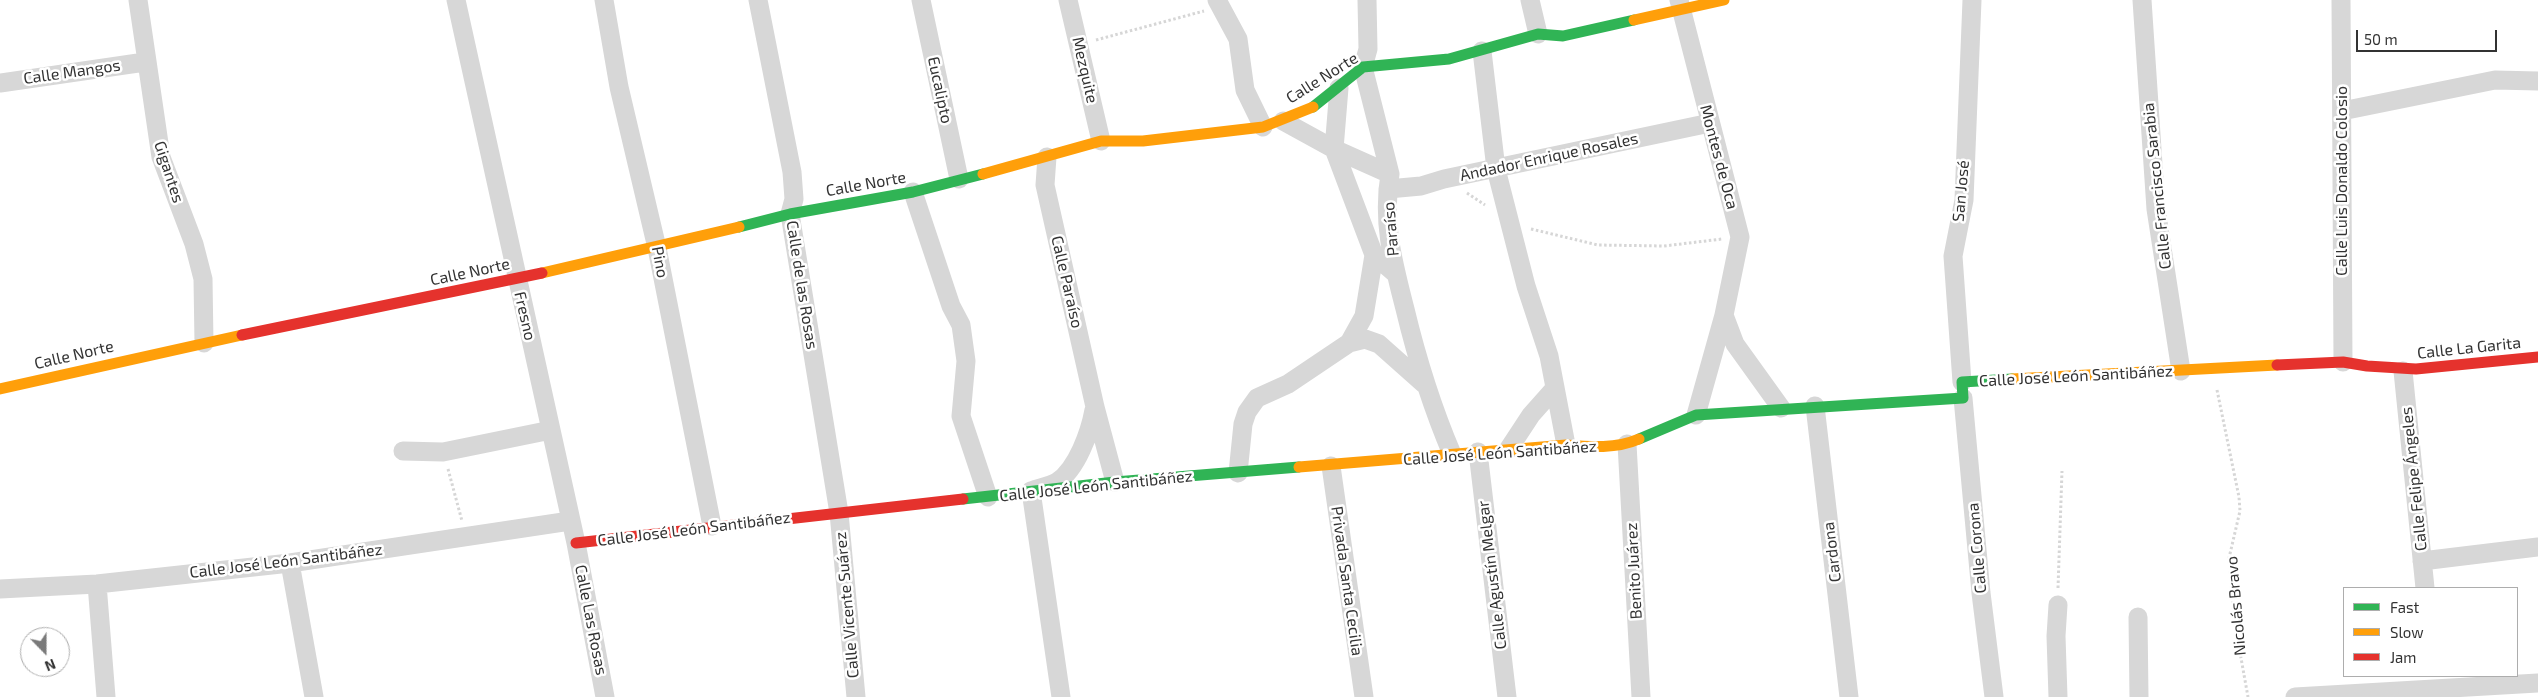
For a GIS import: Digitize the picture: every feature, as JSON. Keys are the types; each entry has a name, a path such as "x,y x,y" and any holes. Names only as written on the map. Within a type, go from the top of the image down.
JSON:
{"street":[{"name":"Gigantes","path":"138,0 145,62 161,157 194,244 203,279 204,343"},
{"name":"Fresno","path":"456,0 516,279 576,543"},
{"name":"Pino","path":"604,0 619,87 657,248 712,526"},
{"name":"Calle de las Rosas","path":"758,0 792,172 794,200 790,214 839,512"},
{"name":"Eucalipto","path":"921,0 959,179"},
{"name":"Mezquite","path":"1068,0 1101,140"},
{"name":"Paraíso","path":"1368,0 1368,49 1363,67 1389,181 1389,244 1425,384 1452,454"},
{"path":"1530,0 1538,34"},
{"name":"Calle Norte","path":"0,389 204,343 657,248 790,214 914,192 1047,158 1101,140 1161,140 1263,127 1313,107 1340,88 1363,67 1449,59 1538,34 1563,36 1588,32 1680,4 1724,0"},
{"name":"San José","path":"1962,390 1953,256 1964,200 1972,0"},
{"name":"Calle Francisco Sarabia","path":"2142,0 2156,209 2180,371"},
{"name":"Calle Luis Donaldo Colosio","path":"2342,0 2344,362"},
{"path":"1218,4 1238,39 1245,90 1263,127"},
{"name":"Montes de Oca","path":"1680,4 1740,237 1724,315 1696,416"},
{"path":"1482,51 1496,168 1526,286 1549,356 1566,445"},
{"name":"Calle Mangos","path":"0,83 145,62"},
{"path":"2342,111 2495,80 2538,81"},
{"path":"1340,88 1334,149 1374,255 1396,274"},
{"path":"1283,120 1389,181"},
{"name":"Andador Enrique Rosales","path":"1389,181 1422,186 1444,179 1710,123"},
{"name":"Calle Paraíso","path":"1047,158 1045,185 1095,407 1115,482"},
{"path":"914,192 950,306 961,325 966,360 961,416 988,497"},
{"path":"1350,343 1364,316 1374,255"},
{"path":"1724,315 1735,344 1781,408"},
{"path":"1238,473 1243,424 1247,412 1257,398 1288,384 1350,343 1365,339 1379,344 1425,384"},
{"name":"Calle La Garita","path":"2402,371 2538,357"},
{"name":"Calle José León Santibáñez","path":"576,543 712,526 1115,482 1331,466 1566,445 1595,447 1627,444 1696,416 1815,406 1962,390 2180,371 2344,362 2365,367 2402,371"},
{"name":"Calle Felipe Ángeles","path":"2402,371 2425,587"},
{"path":"1508,450 1531,416 1555,388"},
{"name":"Calle Corona","path":"1962,390 1981,594 1994,697"},
{"name":"Cardona","path":"1815,406 1849,697"},
{"name":"Calle Paraíso","path":"1031,491 1056,482 1066,474 1089,434 1095,407"},
{"path":"403,452 443,452 551,430"},
{"name":"Benito Juárez","path":"1627,444 1641,697"},
{"name":"Calle Agustín Melgar","path":"1478,452 1507,697"},
{"name":"Privada Santa Cecilia","path":"1331,466 1364,697"},
{"path":"1031,491 1061,697"},
{"name":"Calle Vicente Suárez","path":"839,512 856,697"},
{"name":"Calle José León Santibáñez","path":"0,589 97,584 290,563 570,521"},
{"name":"Calle Las Rosas","path":"576,543 605,697"},
{"path":"2422,561 2538,547"},
{"path":"290,563 314,697"},
{"path":"97,584 106,697"},
{"path":"2058,605 2056,636 2058,697"},
{"path":"2138,617 2139,697"},
{"path":"2295,697 2435,687 2538,683"}],"path":[{"path":"1079,44 1218,4"},
{"path":"1444,179 1510,220 1536,231 1598,245 1664,246 1740,237"},
{"name":"Nicolás Bravo","path":"2213,369 2239,496 2240,511 2229,558 2234,619 2248,697"},
{"path":"443,452 466,536"},
{"path":"2058,605 2062,471"}],"traffic: fast":[{"path":"1313,107 1363,67 1449,59 1538,34 1563,36 1634,20"},
{"path":"739,227 790,214 913,192 983,174"},
{"path":"1639,439 1696,415 1963,398 1962,382 2012,379"},
{"path":"963,499 1115,482 1299,467"}],"traffic: slow":[{"path":"1634,20 1724,0"},
{"path":"983,174 1101,141 1143,141 1263,127 1313,107"},
{"path":"542,273 739,227"},
{"path":"0,389 242,335"},
{"path":"2012,379 2277,365"},
{"path":"1299,467 1566,445 1612,446 1639,439"}],"traffic: jam":[{"path":"242,335 542,273"},
{"path":"2277,365 2343,362 2367,366 2416,369 2538,357"},
{"path":"576,543 963,499"}]}
